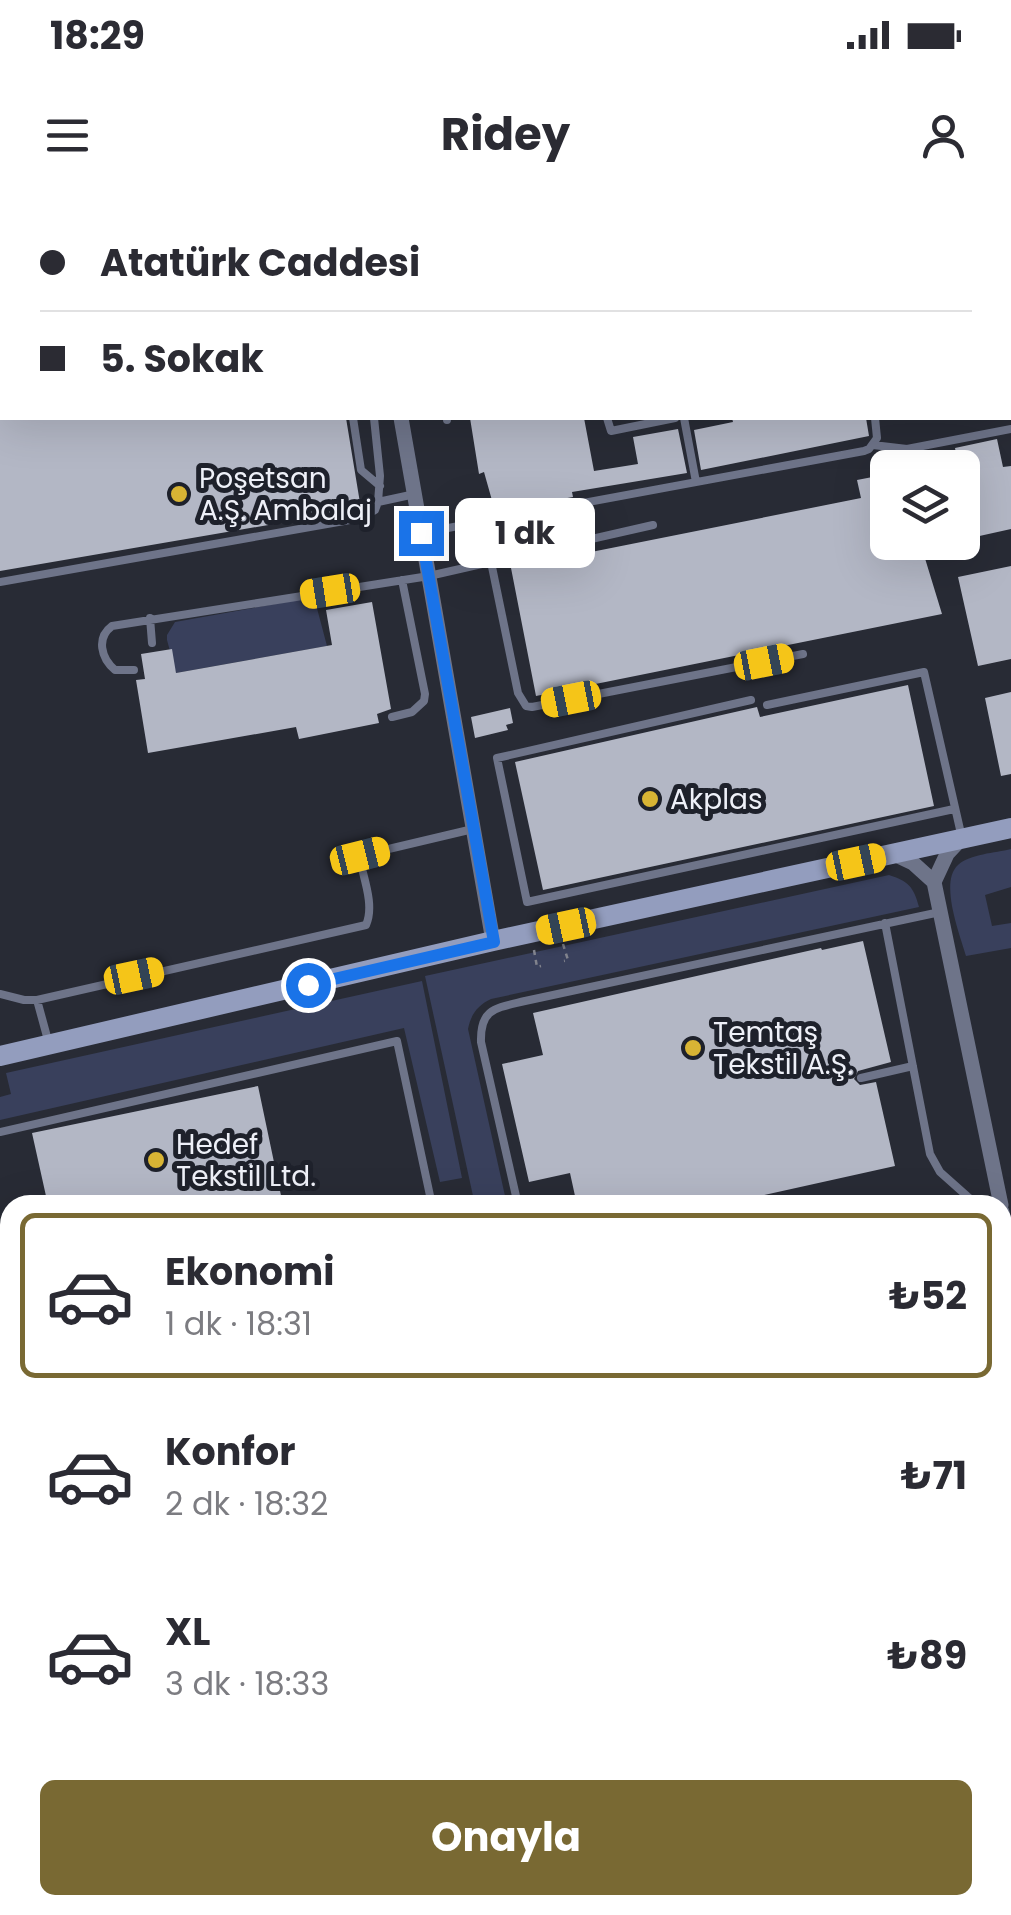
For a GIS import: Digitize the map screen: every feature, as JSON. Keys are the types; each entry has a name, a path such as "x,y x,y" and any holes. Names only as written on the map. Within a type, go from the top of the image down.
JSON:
{"street":[{"path":"401,420 429,576 435,681 473,828 494,942"},
{"path":"0,1056 1011,828"},
{"path":"962,838 946,854 934,882 999,1195"},
{"path":"894,854 913,863 934,882"}],"lane":[{"path":"353,420 361,470 380,486"},
{"path":"0,582 361,518 375,510 378,502 374,420"},
{"path":"608,420 611,431 665,420"},
{"path":"684,420 696,482"},
{"path":"421,533 864,451 873,445 878,432 875,420"},
{"path":"873,445 907,449 1011,429"},
{"path":"378,502 414,494"},
{"path":"134,670 116,670 108,664 102,638 112,626 429,576 653,525"},
{"path":"491,562 518,693 526,706 804,654"},
{"path":"392,717 412,712 424,701 435,681 402,580"},
{"path":"150,618 152,643"},
{"path":"767,705 924,672 962,838"},
{"path":"750,700 497,758 526,902 954,809"},
{"path":"0,994 38,1000 366,924 370,909 360,856 473,828"},
{"path":"516,1195 481,1042 480,1026 490,1012 940,912"},
{"path":"886,924 934,1164 966,1195"},
{"path":"38,1000 49,1044"},
{"path":"0,1132 397,1041 430,1195"},
{"path":"861,1078 913,1066"}],"path":[{"path":"563,945 568,960 564,962"},
{"path":"534,949 537,967 541,966"}],"shaded area":[{"path":"314,597 327,646 176,673 167,640 175,622"},
{"path":"1011,849 1011,887 985,895 992,926 1011,923 1011,948 966,956 953,909 953,873 969,858"},
{"path":"889,875 909,886 919,907 482,1004 468,1029 505,1195 473,1195 425,976"},
{"path":"422,981 462,1178 440,1182 404,1028 0,1120 0,1097 11,1094 6,1073"}],"building":[{"name":"Poşetsan A.Ş. Ambalaj","path":"0,420 346,420 361,509 0,571"},
{"path":"470,420 584,420 594,471 638,464 633,437 678,429 687,473 572,492 573,497 495,511 484,472 479,474"},
{"path":"866,420 869,436 701,470 694,430 733,422"},
{"path":"997,439 1003,467 1011,466 1011,529 980,536 980,450 955,448"},
{"path":"870,477 870,560 926,560 942,614 536,696 511,568 861,498 857,480"},
{"path":"1011,566 1011,659 978,666 958,577"},
{"path":"372,602 391,709 377,714 379,723 299,739 296,727 148,753 136,680 145,679 141,654 172,649 176,673 332,645 326,610"},
{"name":"Akplas","path":"908,685 934,806 543,890 515,762 757,707 760,717"},
{"path":"1011,692 1011,774 1001,776 985,698"},
{"path":"510,708 513,723 506,725 508,730 475,738 471,717"},
{"name":"Temtaş Tekstil A.Ş.","path":"863,941 891,1062 858,1071 854,1079 860,1085 876,1082 895,1166 764,1195 575,1195 570,1173 529,1182 502,1064 543,1055 533,1013"},
{"name":"Hedef Tekstil Ltd.","path":"258,1086 281,1195 46,1195 32,1133"}],"place":[{"name":"Poşetsan A.Ş. Ambalaj","path":"179,494"},
{"name":"Akplas","path":"650,799"},
{"name":"Temtaş Tekstil A.Ş.","path":"693,1048"},
{"name":"Hedef Tekstil Ltd.","path":"156,1160"}],"route":[{"path":"308,985 494,942 421,533"}]}
